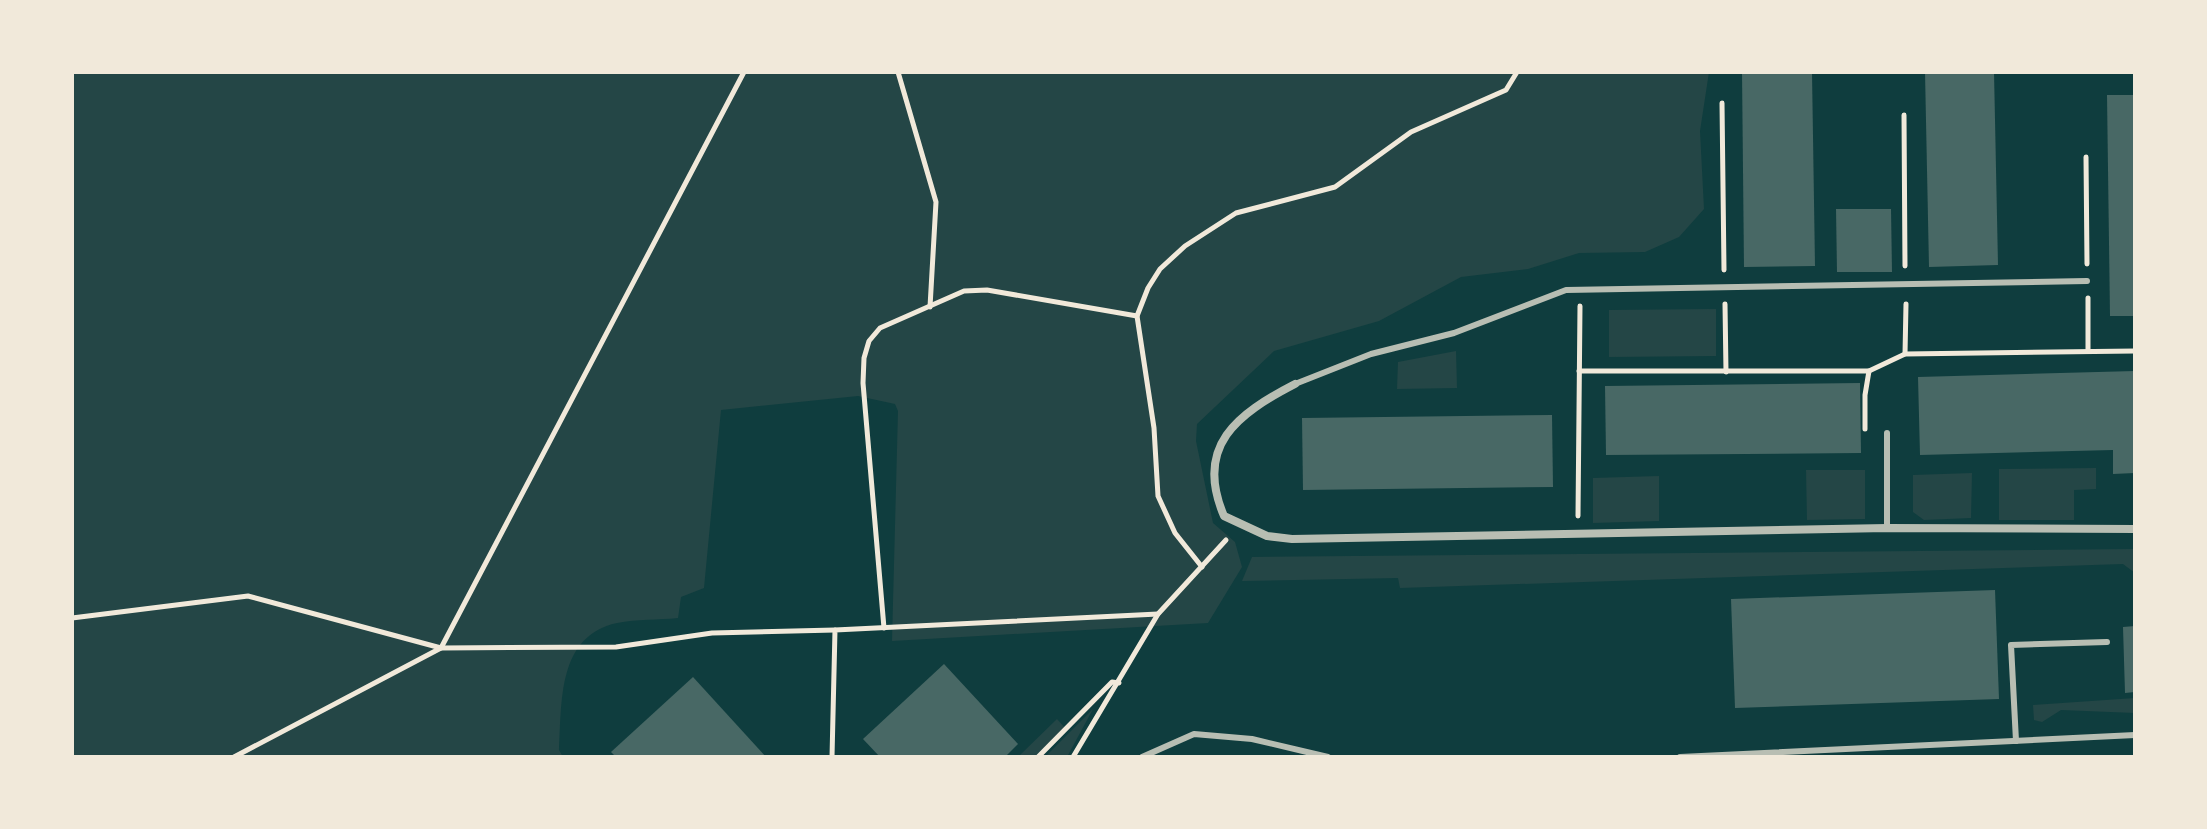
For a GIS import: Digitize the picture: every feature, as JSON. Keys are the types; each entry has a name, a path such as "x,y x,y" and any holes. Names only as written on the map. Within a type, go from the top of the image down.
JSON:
{"street":[{"path":"1295,384 1248,411 1223,437 1213,468 1213,490 1224,516 1267,536 1292,539 1887,528 2135,529"}],"lane":[{"path":"1295,384 1371,354 1454,333 1566,290 2087,281"},
{"path":"1887,433 1887,528"},
{"path":"2016,741 2011,645 2107,642"},
{"path":"1142,757 1194,734 1252,739 1328,757"},
{"path":"1680,757 2135,735"},
{"path":"1883,748 1883,757"}],"path":[{"path":"234,757 441,648 744,72"},
{"path":"898,72 936,202 930,307"},
{"path":"1202,567 1175,533 1158,496 1154,428 1137,316 1148,288 1160,269 1185,246 1236,213 1335,187 1411,132 1506,90 1517,72"},
{"path":"1722,103 1726,372"},
{"path":"1904,115 1905,354"},
{"path":"2086,157 2088,351"},
{"path":"884,628 864,358 869,341 880,328 964,291 987,290 1137,316"},
{"path":"1579,533 1581,290"},
{"path":"1579,371 1869,371 1905,354 2135,351"},
{"path":"1865,432 1865,395 1869,371"},
{"path":"1073,757 1158,614 1240,525"},
{"path":"72,618 248,596 441,648 616,647 712,633 1158,614"},
{"path":"832,757 835,630"},
{"path":"1038,757 1112,682 1119,683"}],"shaded area":[{"path":"72,72 1709,72 1700,131 1704,209 1679,237 1645,252 1579,253 1528,269 1461,277 1379,321 1274,351 1197,424 1196,441 1213,523 1235,542 1242,567 1208,623 892,641 898,411 895,404 858,396 721,410 704,588 681,597 678,618 617,623 597,630 583,642 573,656 563,692 559,750 563,757 72,757"},
{"path":"1716,309 1716,356 1609,357 1609,310"},
{"path":"1456,351 1457,388 1397,389 1398,362"},
{"path":"2096,468 2096,489 2074,490 2074,520 1999,520 1999,469"},
{"path":"1806,470 1865,470 1865,519 1807,520"},
{"path":"1972,473 1971,518 1924,520 1913,512 1913,475"},
{"path":"1659,476 1659,521 1593,523 1593,478"},
{"path":"2135,549 2135,573 2123,564 1400,588 1398,578 1242,581 1252,557"},
{"path":"2135,698 2135,713 2061,710 2042,722 2034,720 2033,705"},
{"path":"1093,709 1067,757 1045,757"},
{"path":"1057,719 1065,728 1034,757 1018,757"}],"building":[{"path":"1742,72 1812,72 1815,266 1744,267"},
{"path":"1925,72 1994,72 1998,265 1929,267"},
{"path":"2107,95 2135,95 2135,316 2110,316"},
{"path":"1836,209 1891,209 1892,272 1837,272"},
{"path":"2135,371 2135,473 2113,474 2113,450 1920,455 1918,377"},
{"path":"1860,383 1861,453 1606,455 1605,386"},
{"path":"1552,415 1553,487 1303,490 1302,418"},
{"path":"1995,590 1999,699 1735,708 1731,599"},
{"path":"2135,626 2135,692 2125,693 2123,627"},
{"path":"944,664 1018,744 1005,757 880,757 863,739"},
{"path":"693,677 766,757 616,757 611,752"}]}
